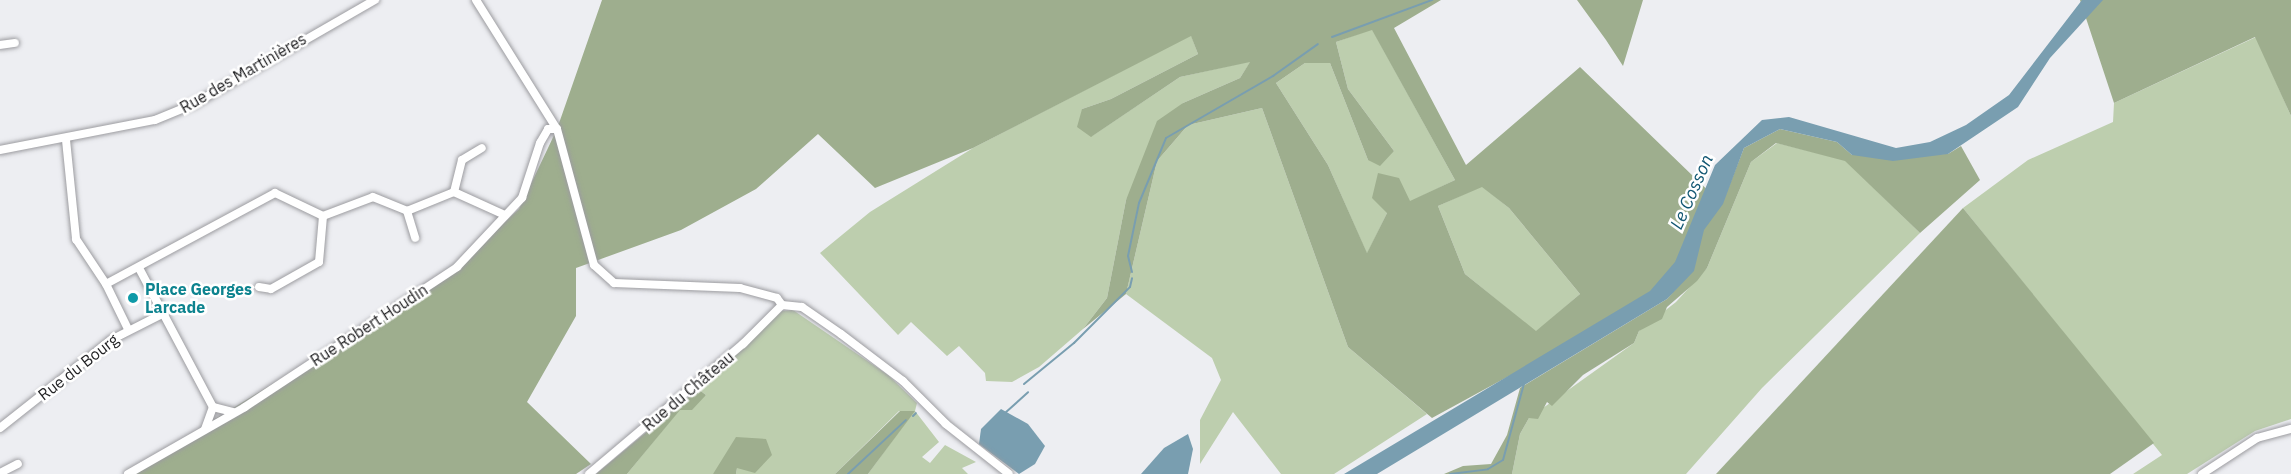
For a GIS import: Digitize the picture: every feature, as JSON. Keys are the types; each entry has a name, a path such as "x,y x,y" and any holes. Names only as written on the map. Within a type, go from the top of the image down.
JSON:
{"street":[{"name":"Rue des Martinières","path":"0,150 66,140 155,120 194,104 375,0"},
{"path":"476,0 557,129 594,265 614,283 740,288 777,298 782,305 802,307 859,347 1009,474"},
{"path":"0,45 15,43"},
{"name":"Rue Robert Houdin","path":"128,474 235,412 457,267 522,198 548,129 557,129"},
{"path":"66,140 76,239 106,284 128,329"},
{"path":"454,192 462,160 482,148"},
{"path":"106,284 139,268 214,222 275,193 323,216 373,198 407,211 454,192 505,215"},
{"path":"407,211 415,238"},
{"path":"259,287 271,289 319,262 323,216"},
{"path":"139,268 213,407 235,412"},
{"name":"Rue du Château","path":"589,474 743,344 782,305"},
{"name":"Rue du Bourg","path":"0,428 128,329 162,314"},
{"path":"204,430 213,407"},
{"path":"2202,474 2257,438 2291,429"},
{"path":"0,473 18,464"}],"green space":[{"path":"602,0 1441,0 1394,28 1466,165 1580,67 1722,204 1744,148 1780,129 1837,142 1852,155 1948,154 1961,146 1980,180 1920,233 1845,161 1776,143 1751,162 1707,268 1697,281 1667,307 1662,319 1639,331 1634,343 1583,375 1552,406 1547,402 1538,419 1529,418 1520,434 1512,474 1444,474 1463,466 1491,464 1507,435 1520,388 1667,299 1683,281 1432,418 1348,347 1262,108 1188,125 1157,161 1126,294 1083,329 1107,298 1126,200 1157,121 1183,103 1240,78 1250,62 1180,77 1091,137 1077,127 1082,109 1111,99 1198,54 1191,36 973,148 875,188 818,134 756,189 681,230 576,268 576,316 527,402 591,464 576,474 125,474 438,283 519,209 557,129","holes":["1372,30 1455,180 1410,201 1399,178 1378,173 1372,198 1387,213 1367,253 1328,165 1276,83 1305,63 1330,63 1368,160 1380,166 1394,151 1348,89 1336,42","1482,187 1509,208 1580,294 1536,331 1465,274 1438,206"]},
{"path":"1577,0 1643,0 1623,66 1606,40"},
{"path":"2080,0 2291,0 2291,116 2255,37 2114,103"},
{"path":"1372,29 1455,180 1387,213 1367,254 1328,165 1276,83 1305,63 1330,63 1368,160 1394,151 1348,89 1336,42"},
{"path":"1191,35 1198,54 1111,99 1082,109 1092,136 1180,77 1251,61 1240,78 1183,103 1126,200 1107,298 1083,329 1039,367 1012,382 986,381 985,373 959,346 947,356 911,322 898,335 820,253 870,212 973,148"},
{"path":"2256,37 2291,116 2291,419 2255,431 2187,474 2133,474 2162,455 1963,208 2028,160 2113,122 2114,103"},
{"path":"1262,108 1348,347 1427,414 1334,474 1281,474 1233,412 1200,464 1200,420 1221,380 1212,358 1126,294 1157,161 1188,125"},
{"path":"1777,143 1845,160 1920,233 1762,388 1686,474 1512,474 1520,434 1529,418 1634,343 1639,331 1676,302 1707,268 1751,162"},
{"path":"1482,186 1509,208 1580,294 1536,332 1465,274 1438,206"},
{"path":"1963,208 2154,443 2110,474 1716,474"},
{"path":"793,310 888,375 917,403 915,411 939,442 922,457 930,463 945,445 976,462 962,468 968,474 868,474 914,411 899,411 835,474 736,474 737,468 772,455 713,474 627,474 680,409 706,395 698,389 782,311"},
{"path":"698,389 706,395 692,410 680,410 627,474 596,474"},
{"path":"900,411 915,411 868,474 835,474"},
{"path":"736,437 766,439 772,455 755,473 737,468 736,474 713,474"}],"water":[{"path":"2082,0 2103,0 2050,58 2018,107 1948,154 1893,161 1852,155 1837,142 1780,129 1744,148 1723,204 1704,230 1694,271 1667,299 1377,474 1344,474 1650,291 1675,262 1715,165 1762,120 1789,117 1896,148 1930,142 1966,125 2009,95"},
{"path":"1001,409 1028,424 1045,446 1035,464 1019,474 979,444 981,429"},
{"path":"1188,434 1193,449 1188,474 1141,474 1164,448"}],"waterway":[{"path":"1332,37 1432,0"},
{"path":"1132,272 1128,256 1139,203 1166,138 1273,76 1318,44"},
{"path":"1024,384 1074,343 1130,287 1132,278"},
{"path":"1450,474 1488,469 1503,460 1524,384"},
{"path":"1005,413 1028,392"},
{"path":"913,416 916,413"},
{"path":"848,474 906,420"}],"place":[{"name":"Place Georges Larcade","path":"133,298"}],"water label":[{"name":"Le Cosson","path":"1692,192"}]}
